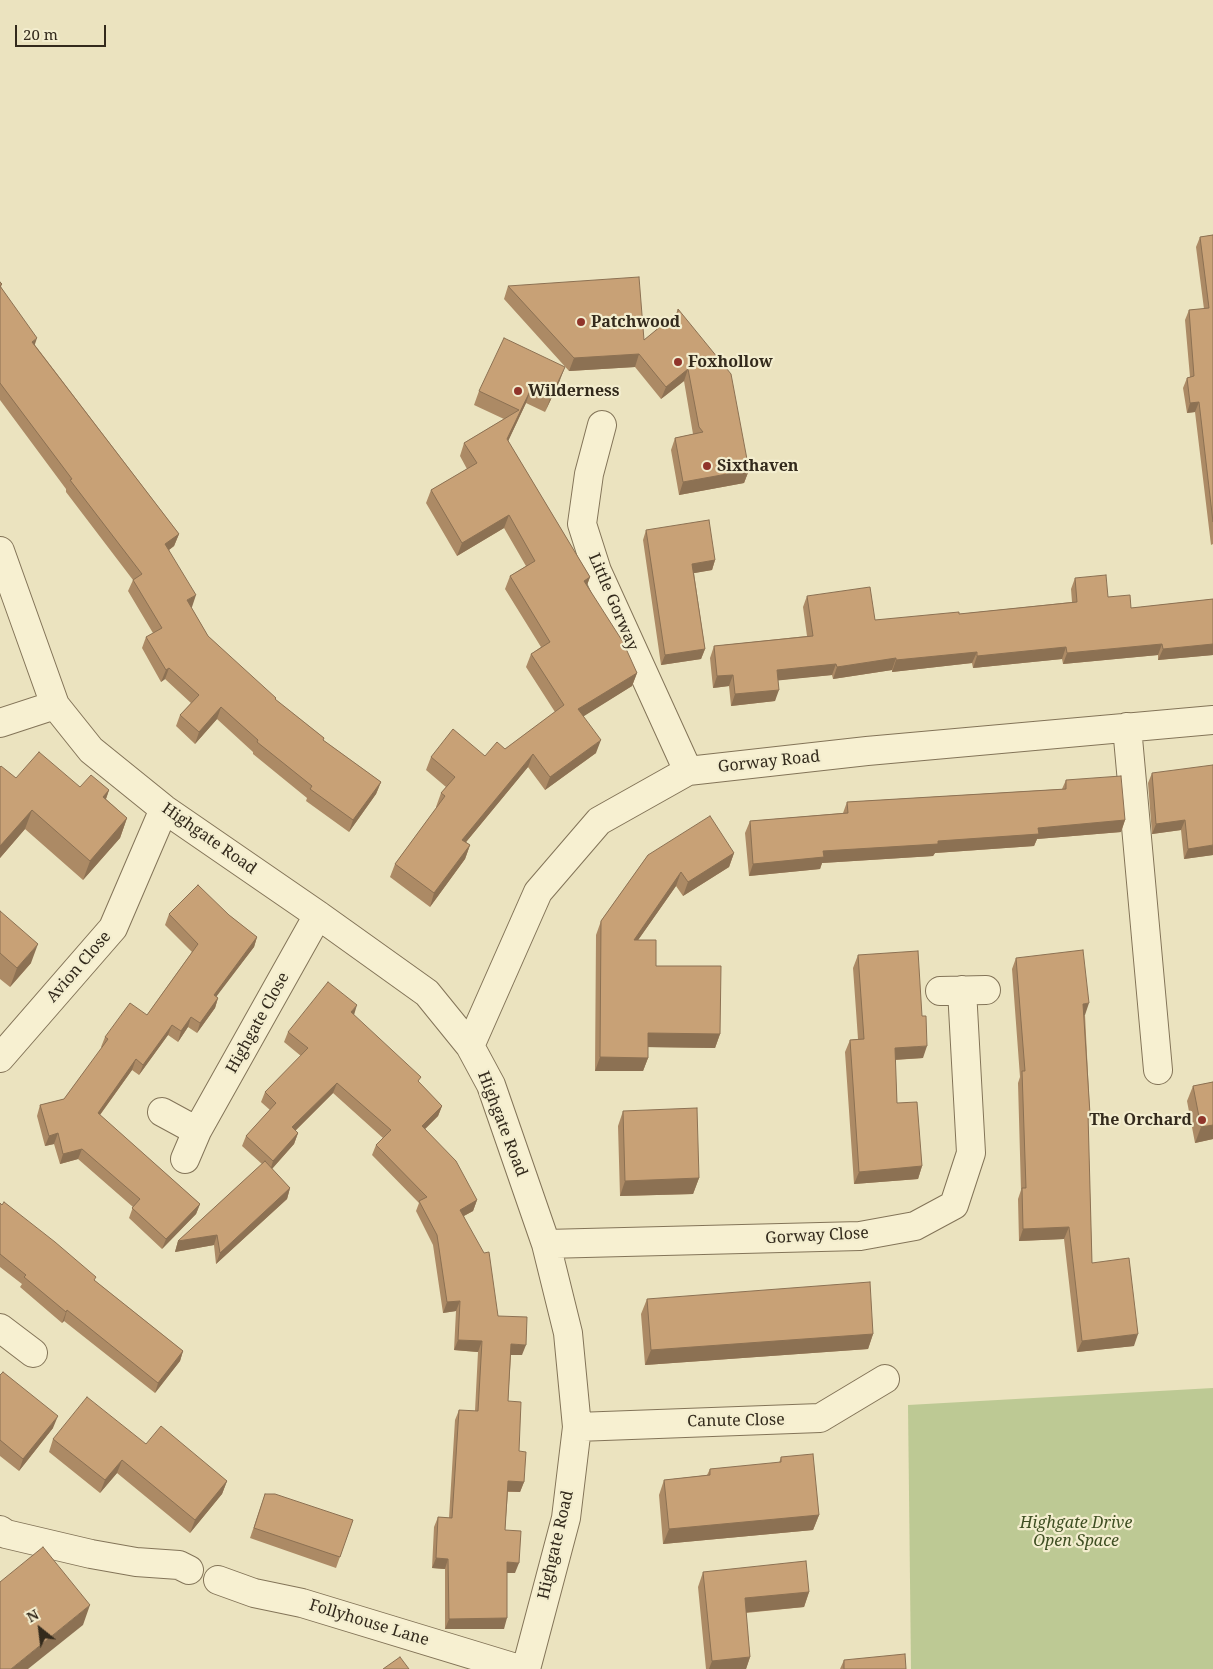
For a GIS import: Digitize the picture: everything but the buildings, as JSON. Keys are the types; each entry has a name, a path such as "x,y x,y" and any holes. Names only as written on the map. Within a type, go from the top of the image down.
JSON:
{"street":[{"name":"Little Gorway","path":"602,425 590,474 582,524 597,571 688,771"},
{"name":"Highgate Road","path":"0,551 55,705 91,750 164,809 427,993 470,1046 491,1085 546,1244 568,1333 577,1427 566,1518 526,1669"},
{"path":"0,723 55,705"},
{"name":"Gorway Road","path":"470,1046 538,892 599,820 688,771 866,751 1213,720"},
{"path":"1126,727 1158,1070"},
{"name":"Avion Close","path":"0,1058 113,928 164,809"},
{"name":"Highgate Close","path":"185,1160 197,1131 318,915"},
{"name":"Gorway Close","path":"546,1244 860,1236 914,1226 954,1205 971,1153 963,990"},
{"path":"162,1112 197,1131"},
{"path":"0,1328 33,1353"},
{"name":"Canute Close","path":"577,1427 820,1418 885,1379"},
{"path":"2,1539 136,1562 179,1565 189,1570"},
{"name":"Follyhouse Lane","path":"218,1580 254,1593 302,1603 519,1669"}],"green space":[{"name":"Highgate Drive Open Space","path":"1213,1388 1213,1669 911,1669 908,1405"}],"place":[{"name":"Patchwood","path":"581,322"},
{"name":"Foxhollow","path":"678,362"},
{"name":"Wilderness","path":"518,391"},
{"name":"Sixthaven","path":"707,466"},
{"name":"The Orchard","path":"1202,1120"}]}
